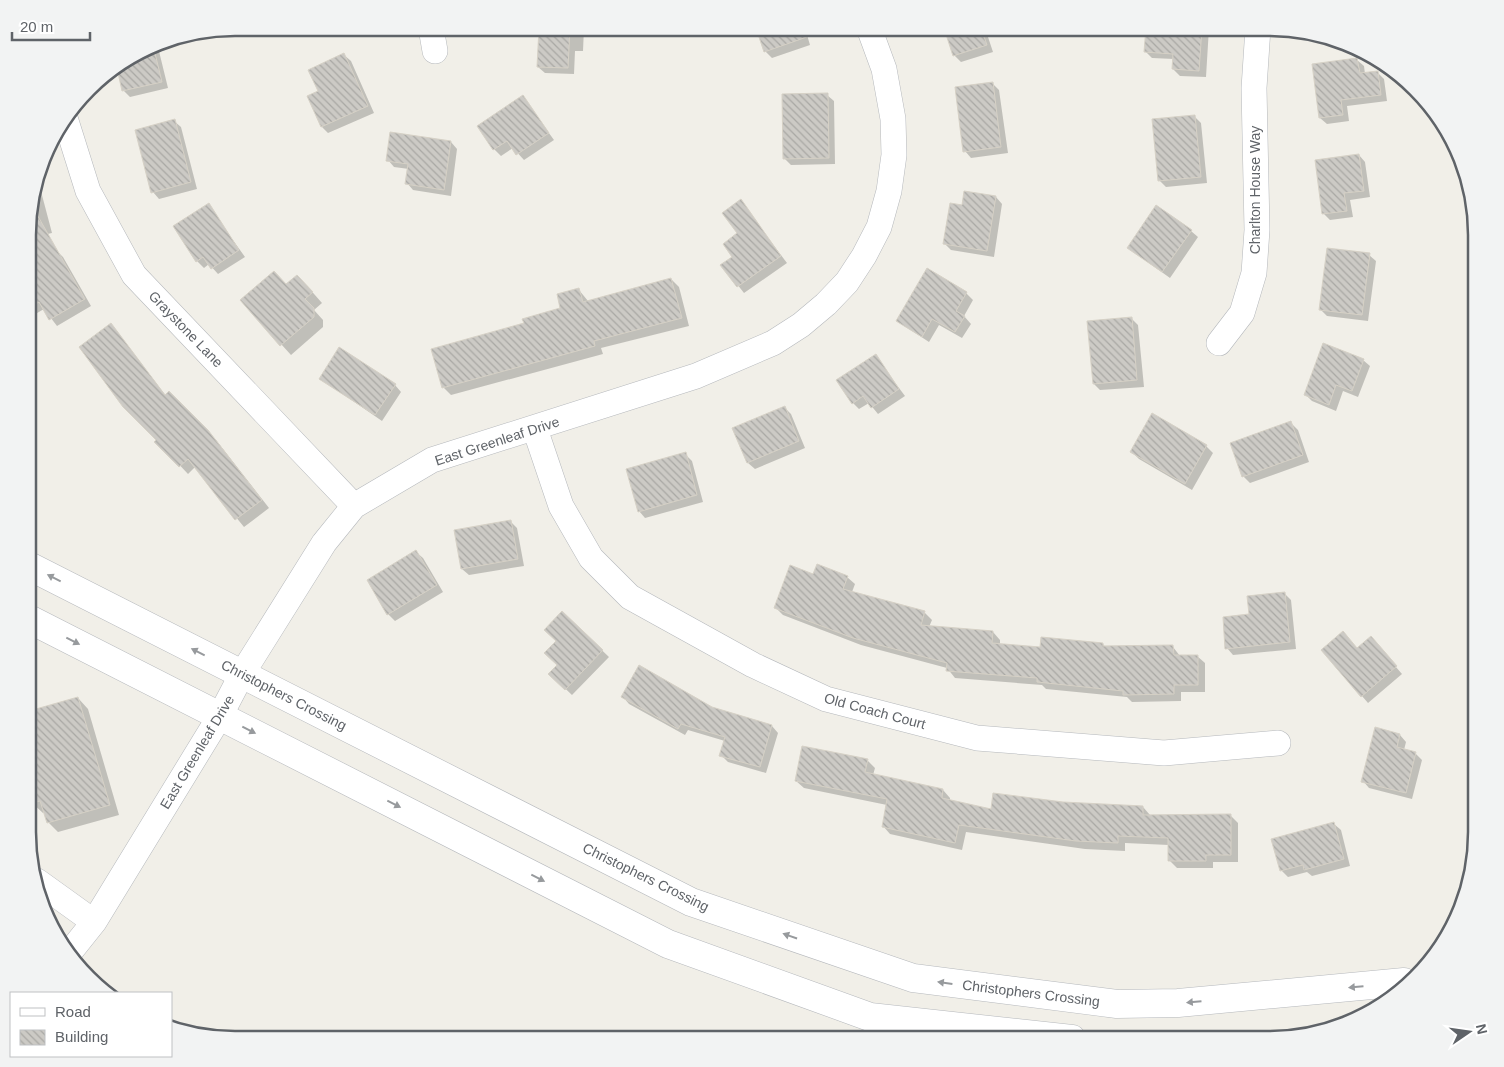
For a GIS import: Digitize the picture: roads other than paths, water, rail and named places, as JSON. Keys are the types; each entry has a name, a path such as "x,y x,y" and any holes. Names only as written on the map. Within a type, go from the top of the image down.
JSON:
{"street":[{"name":"East Greenleaf Drive","path":"74,948 94,922 220,716 242,674 324,543 354,506 432,460 535,429 696,376 773,343 801,325 826,304 846,282 864,256 879,227 890,191 894,155 893,119 884,69 872,36"},
{"name":"Charlton House Way","path":"1219,343 1242,313 1254,273 1257,230 1254,88 1257,36"},
{"name":"Graystone Lane","path":"68,128 88,191 134,275 354,506"},
{"name":"Old Coach Court","path":"535,429 561,506 591,558 630,597 753,665 826,699 978,738 1164,754 1278,743"},
{"name":"Christophers Crossing","path":"36,570 691,902 913,978 1118,1004 1178,1003 1398,983"},
{"path":"36,623 668,944 870,1017 999,1031"},
{"path":"44,886 94,922"}]}
